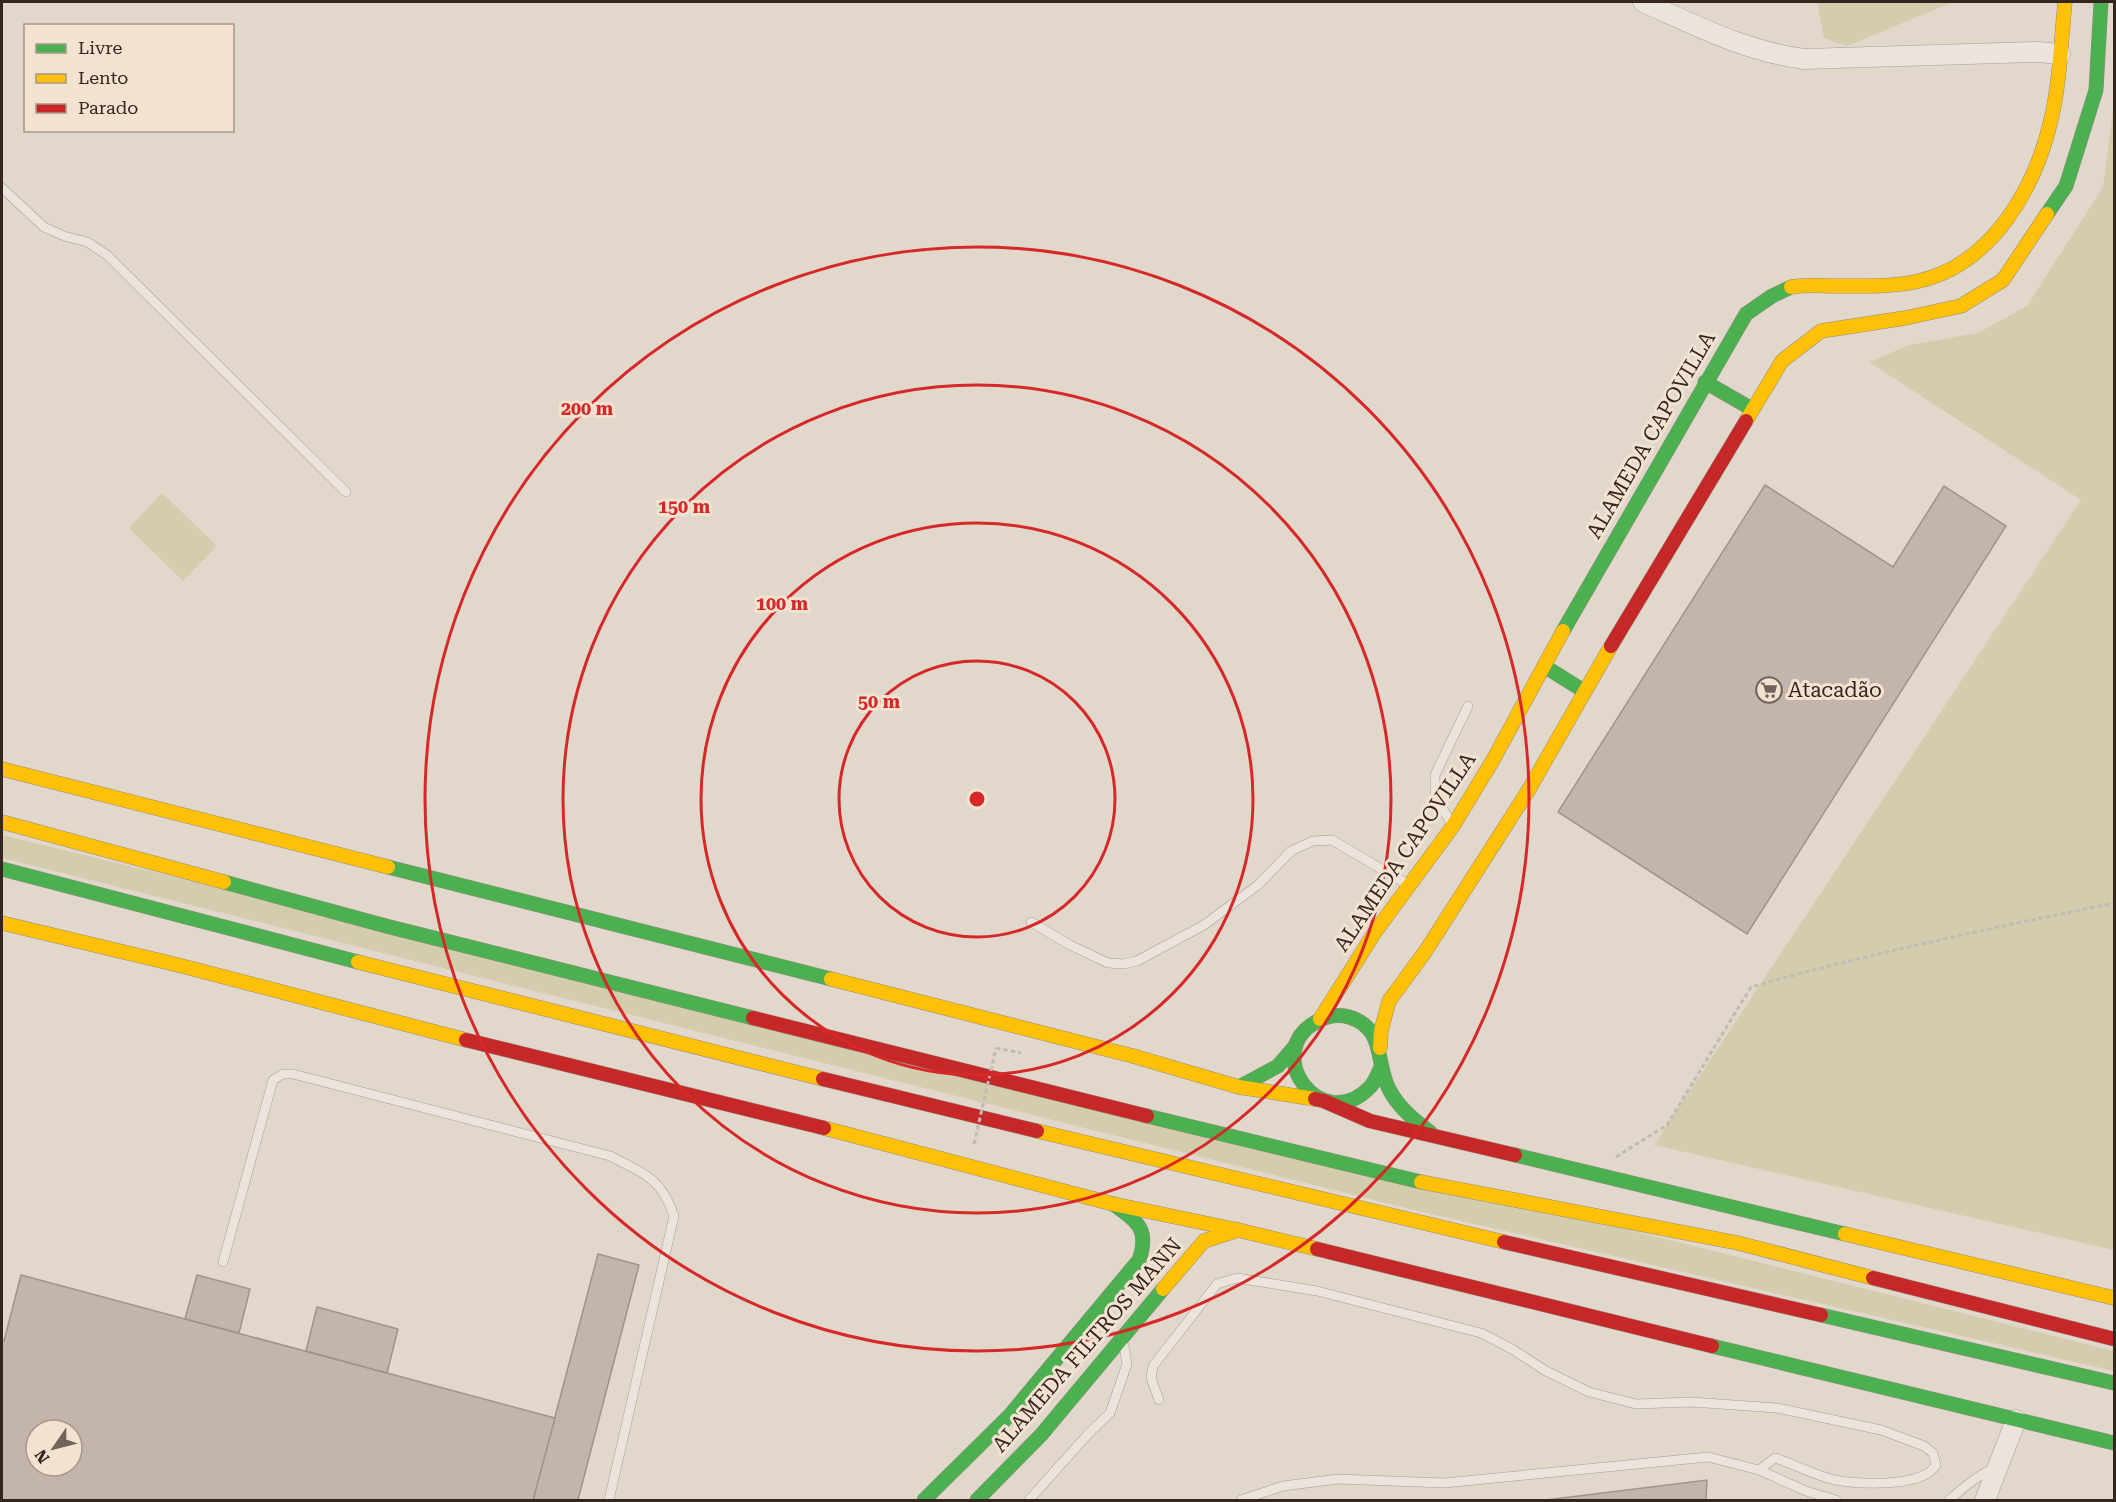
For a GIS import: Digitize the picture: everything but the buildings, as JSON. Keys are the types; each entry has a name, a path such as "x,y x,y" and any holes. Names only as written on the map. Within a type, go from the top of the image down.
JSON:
{"main road":[{"name":"ALAMEDA CAPOVILLA","path":"1320,1019 1375,932 1453,826 1493,760 1595,572 1746,314 1758,304 1790,288 1809,285 1896,284 1920,280 1949,269 1972,255 2049,179 2053,112 2065,2"},
{"name":"ALAMEDA CAPOVILLA","path":"1380,1048 1381,1031 1389,1001 1425,952 1528,791 1584,691 1782,361 1821,331 1905,318 1961,306 2003,280 2049,179 2096,90 2088,71 2102,2"},
{"path":"2060,54 2088,71"},
{"path":"1705,382 1752,409"},
{"path":"1544,666 1584,691"},
{"path":"2,769 1121,1053 1239,1087 1342,1102 1360,1097 1370,1089 1377,1079 1381,1066"},
{"path":"2,822 386,926 1041,1091 1417,1181 1738,1243 2115,1338"},
{"path":"2,869 372,966 807,1075 1420,1222 2115,1383"},
{"path":"2,923 178,965 466,1040 760,1111 1113,1204 1238,1230 2115,1443"},
{"path":"1239,1087 1278,1066 1310,1025 1320,1019 1344,1016 1367,1027 1375,1037 1380,1048 1381,1066 1386,1083 1401,1107 1414,1120 1439,1137"},
{"path":"1296,1045 1294,1058 1296,1072 1302,1084 1324,1101 1370,1121 2115,1298"},
{"name":"ALAMEDA FILTROS MANN","path":"924,1500 1010,1415 1139,1260 1145,1246 1144,1233 1137,1221 1113,1204"},
{"name":"ALAMEDA FILTROS MANN","path":"977,1500 1041,1435 1204,1241 1238,1230"},
{"path":"1010,1415 1041,1435"}],"street":[{"path":"1643,2 1744,46 1776,55 1804,59 2038,52 2060,54"},
{"path":"1985,1500 2016,1420"}],"lane":[{"path":"2,188 44,227 64,236 87,242 107,255 346,492"},
{"path":"1453,826 1435,797 1435,775 1468,706"},
{"path":"1030,922 1108,963 1124,964 1137,961 1204,926 1258,885 1291,850 1313,841 1332,840 1409,886"},
{"path":"223,1262 273,1080 283,1074 293,1074 610,1156 651,1177 668,1197 674,1216 609,1500"},
{"path":"1159,1400 1151,1378 1153,1366 1217,1284 1237,1278 1317,1291 1481,1333 1512,1349 1546,1371 1589,1392 1636,1404 1690,1402 1777,1408 1881,1430 1924,1446 1933,1453 1936,1465 1926,1476 1915,1480 1878,1482 1844,1482 1775,1458 1759,1470"},
{"path":"1029,1500 1110,1413 1127,1364 1123,1339"},
{"path":"1241,1500 1283,1486 1338,1479 1444,1483 1708,1457 1759,1470 1806,1491 1836,1500"},
{"path":"1949,1500 1984,1473 1996,1467"},
{"path":"984,1500 993,1485"}],"path":[{"path":"1590,1173 1668,1125 1750,987 1943,938 2115,903"},
{"path":"974,1144 996,1048"}],"shaded area":[{"path":"1817,2 1953,2 1847,46 1824,38"},
{"path":"2114,104 2114,1250 1654,1145 2081,500 1869,362 1909,345 1978,333 2027,306 2103,187"},
{"path":"162,493 217,546 183,581 129,528"},
{"path":"2,835 1710,1250 2114,1351 2114,1371 1414,1210 2,858"}],"traffic: fast":[{"path":"2047,214 2066,186 2096,90 2101,2"},
{"path":"1563,631 1746,314 1772,296 1791,287"},
{"path":"1705,382 1752,409"},
{"path":"1544,666 1584,691"},
{"path":"388,867 831,979"},
{"path":"2,869 358,962"},
{"path":"224,882 386,926 753,1018"},
{"path":"1381,1067 1370,1087 1351,1100 1333,1102 1316,1096 1304,1084 1296,1069 1294,1051 1301,1035 1322,1019 1341,1016 1361,1022 1369,1029 1378,1047 1385,1079 1393,1096 1407,1113 1430,1132"},
{"path":"1239,1087 1278,1066 1296,1045"},
{"path":"1147,1116 1421,1182"},
{"path":"1515,1155 1845,1234"},
{"path":"924,1500 1010,1415 1139,1260 1143,1241 1142,1233 1135,1221 1113,1204"},
{"path":"977,1500 1041,1435 1163,1289"},
{"path":"1821,1315 2114,1383"},
{"path":"1712,1346 2114,1443"}],"traffic: slow":[{"path":"1791,287 1878,286 1919,281 1945,272 1968,258 1989,241 2021,197 2044,146 2056,91 2065,2"},
{"path":"1746,421 1782,361 1821,331 1905,318 1961,306 2003,280 2047,214"},
{"path":"1320,1019 1375,932 1453,826 1493,760 1563,631"},
{"path":"1380,1048 1381,1031 1389,1001 1425,952 1528,791 1611,646"},
{"path":"2,769 388,867"},
{"path":"2,822 224,882"},
{"path":"2,923 178,965 466,1040"},
{"path":"358,962 823,1079"},
{"path":"831,979 1133,1056 1239,1087 1315,1099"},
{"path":"824,1128 1113,1204 1317,1249"},
{"path":"1037,1131 1504,1242"},
{"path":"1421,1182 1738,1243 1873,1278"},
{"path":"1163,1289 1204,1241 1238,1230"},
{"path":"1845,1234 2114,1298"}],"traffic: jam":[{"path":"1611,646 1746,421"},
{"path":"753,1018 1147,1116"},
{"path":"466,1040 824,1128"},
{"path":"823,1079 1037,1131"},
{"path":"1315,1099 1370,1121 1515,1155"},
{"path":"1504,1242 1821,1315"},
{"path":"1317,1249 1712,1346"},
{"path":"1873,1278 2114,1339"}],"place":[{"name":"Atacadão","path":"1769,690"}]}
